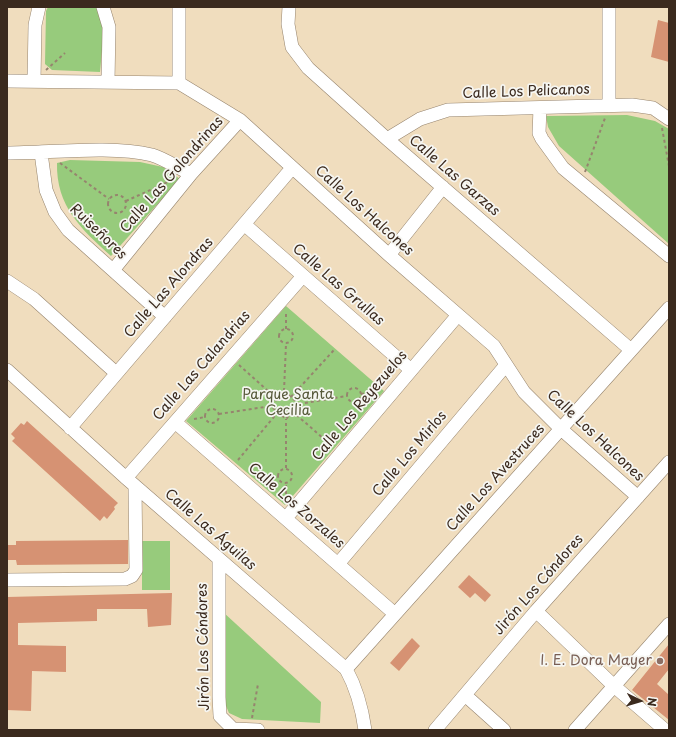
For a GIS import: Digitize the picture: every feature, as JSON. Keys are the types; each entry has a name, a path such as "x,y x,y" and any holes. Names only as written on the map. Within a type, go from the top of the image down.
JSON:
{"street":[{"path":"34,81 35,25 39,7"},
{"path":"103,7 109,27 108,82"},
{"path":"7,81 178,83 179,7"},
{"name":"Calle Las Garzas","path":"289,7 288,24 292,47 308,68 387,139 631,350"},
{"path":"609,7 609,106"},
{"name":"Calle Los Halcones","path":"178,83 240,120 388,255 494,346 524,392 561,429 638,497"},
{"name":"Calle Los Pelicanos","path":"387,139 420,119 448,110 632,105 653,108 664,115"},
{"path":"540,108 539,133 563,168 669,256"},
{"name":"Calle Las Golondrinas","path":"114,269 189,173 240,120"},
{"path":"7,153 115,150 135,152 154,156 189,173"},
{"name":"Ruiseñores","path":"44,153 46,190 55,212 68,230 114,269 165,317"},
{"name":"Calle Las Alondras","path":"70,428 292,168"},
{"path":"388,255 443,187"},
{"name":"Calle Las Grullas","path":"244,224 411,370"},
{"name":"Calle Las Calandrias","path":"130,482 175,422 303,276"},
{"path":"7,281 34,299 116,373"},
{"name":"Calle Los Avestruces","path":"346,669 669,308"},
{"name":"Calle Los Reyezuelos","path":"286,518 458,315"},
{"name":"Calle Los Mirlos","path":"338,564 506,365"},
{"name":"Calle Las Águilas","path":"7,370 130,482 346,669 356,687 363,711 365,730"},
{"name":"Calle Los Zorzales","path":"175,422 395,614"},
{"name":"Jirón Los Cóndores","path":"435,730 536,611 669,462"},
{"path":"7,580 125,579 132,576 136,570 130,482"},
{"name":"Jirón Los Cóndores","path":"219,559 218,697 220,716 233,729 258,730"},
{"path":"536,611 614,686 665,730"},
{"path":"575,730 669,624"},
{"path":"465,695 504,730"}],"path":[{"path":"34,81 65,53"},
{"path":"581,182 609,106"},
{"path":"664,115 669,166"},
{"path":"44,153 109,199"},
{"path":"126,202 189,173"},
{"path":"109,199 117,195 122,197 126,202"},
{"path":"109,199 108,207 111,212 116,214 124,210 126,202"},
{"path":"286,308 286,329"},
{"path":"286,329 293,335 292,340 286,344"},
{"path":"286,329 280,332 278,336 280,340 286,344"},
{"path":"219,414 271,406 284,391 286,344"},
{"path":"291,397 334,350"},
{"path":"231,358 277,399"},
{"path":"346,396 351,388 358,390 361,394"},
{"path":"284,391 299,404"},
{"path":"361,394 381,391"},
{"path":"346,396 350,402 354,403 360,399 361,394"},
{"path":"286,468 286,419 299,404 346,396"},
{"path":"271,406 286,419"},
{"path":"210,409 214,409 219,414 218,420 214,423 208,422 205,418 205,414 210,409"},
{"path":"230,470 278,412"},
{"path":"292,412 341,453"},
{"path":"286,468 291,472 292,477 290,481 286,483 281,482 278,476 281,470 286,468"},
{"path":"250,730 258,684"}],"green space":[{"path":"48,7 98,7 104,29 100,72 52,70 45,64 46,11"},
{"path":"627,115 655,121 669,129 669,244 559,146 548,127 546,116"},
{"path":"70,160 140,162 163,167 180,179 111,256 80,226 72,216 66,204 61,192 57,163"},
{"name":"Parque Santa Cecilia","path":"286,306 384,391 285,505 186,421"},
{"path":"142,541 170,541 170,590 142,590"},
{"path":"223,612 321,702 320,723 242,719 229,713 224,701"}],"building":[{"path":"658,20 669,23 669,62 651,57"},
{"path":"27,421 118,503 107,519 104,516 100,521 12,441 15,438 11,434 21,423 24,425"},
{"path":"128,540 128,564 17,565 16,560 7,560 7,545 16,545 16,541"},
{"path":"469,575 491,595 485,602 475,593 470,598 458,587"},
{"path":"172,593 171,625 148,627 147,609 97,609 97,621 18,623 18,645 66,646 66,672 32,671 31,711 7,710 7,597"},
{"path":"412,638 420,646 399,671 390,663"},
{"name":"I. E. Dora Mayer","path":"669,644 669,669 657,684 669,695 669,720 632,690"}],"place":[{"name":"I. E. Dora Mayer","path":"660,661"}]}
